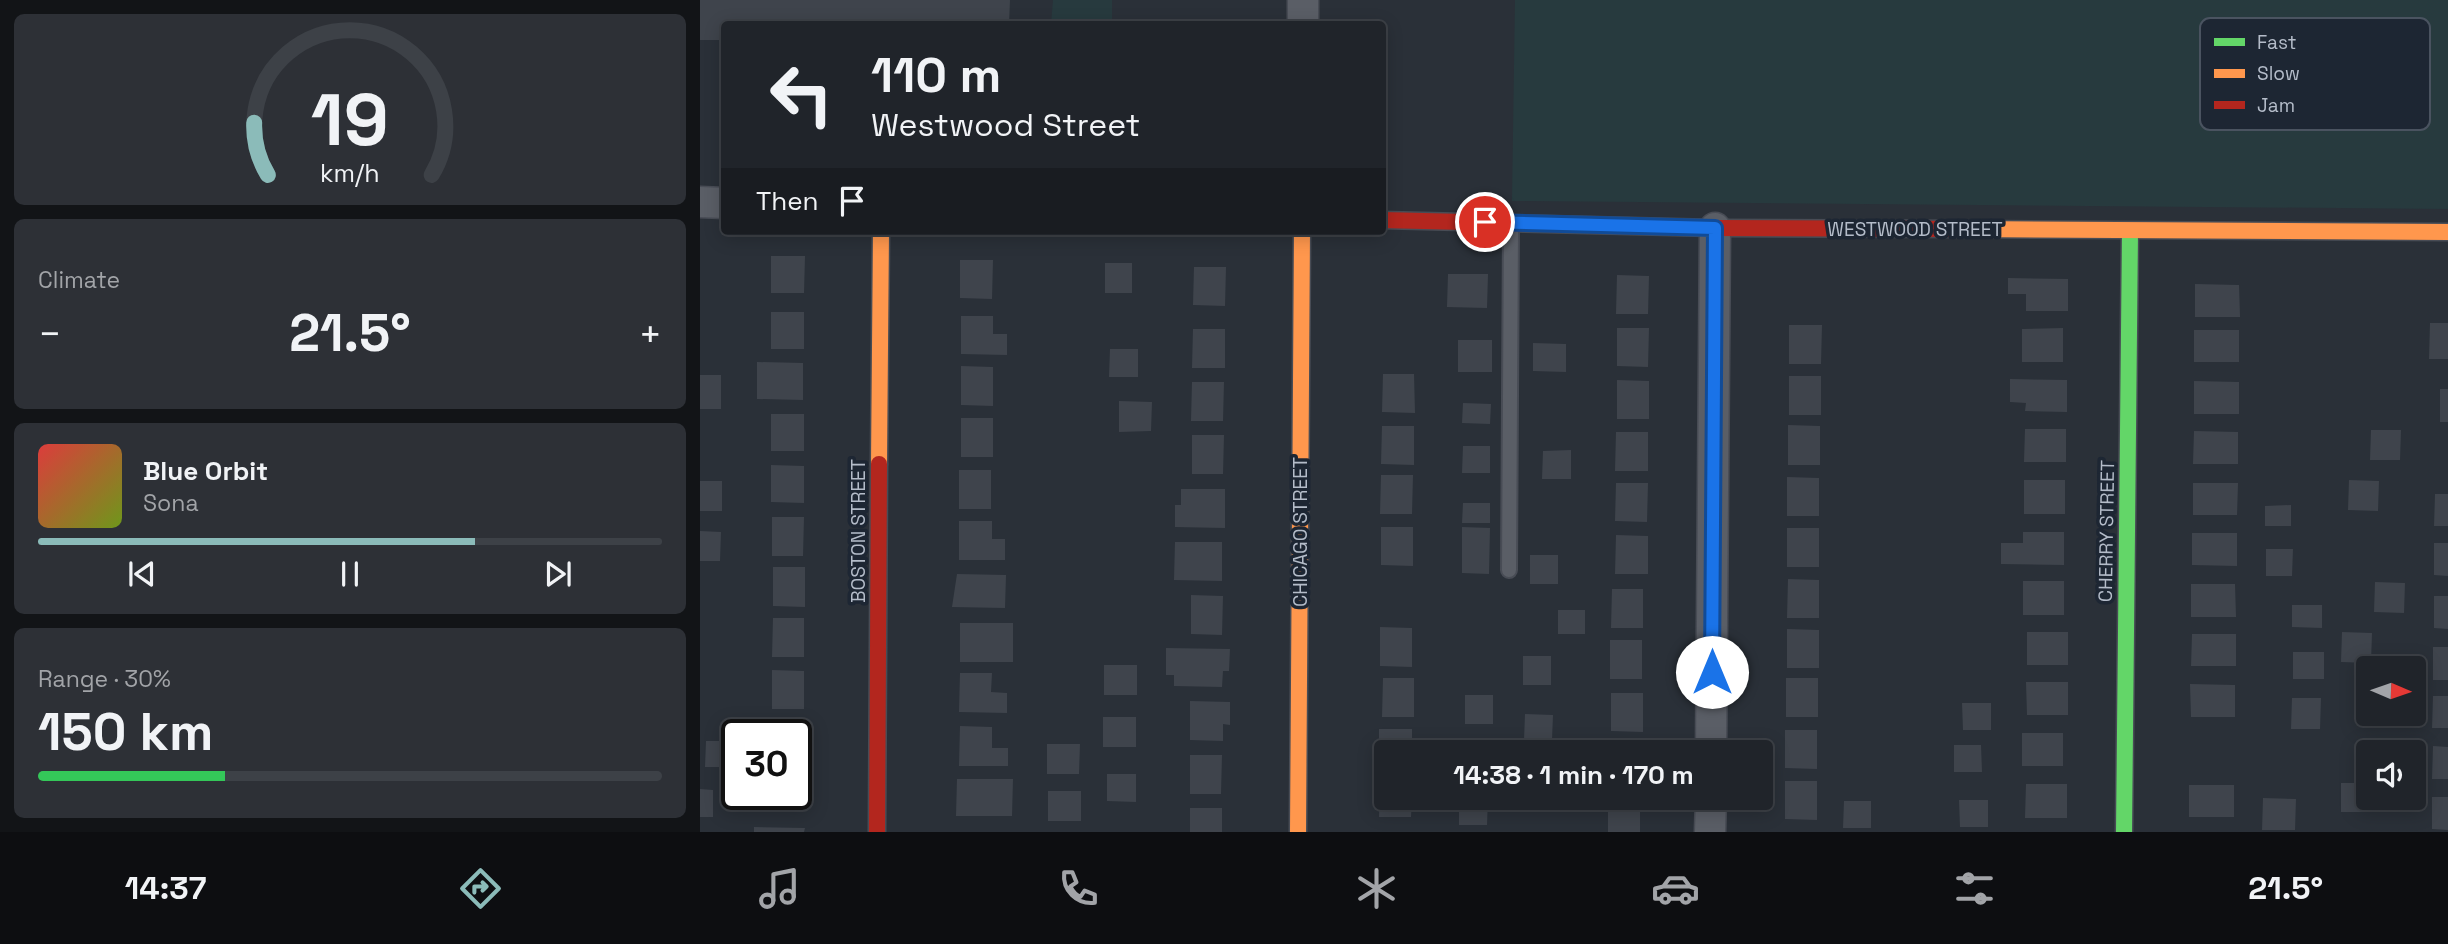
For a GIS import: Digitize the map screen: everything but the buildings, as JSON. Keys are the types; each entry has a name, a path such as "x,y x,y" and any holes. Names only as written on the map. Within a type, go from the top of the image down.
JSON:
{"street":[{"path":"1303,0 1303,21"},
{"path":"700,202 721,203"},
{"name":"WESTWOOD STREET","path":"1386,220 1715,228 2448,232"},
{"path":"1711,740 1715,228"},
{"name":"CHERRY STREET","path":"2124,832 2130,231"},
{"name":"BOSTON STREET","path":"877,832 881,235"},
{"name":"CHICAGO STREET","path":"1298,832 1302,235"},
{"path":"1710,810 1710,832"}],"lane":[{"path":"1509,570 1511,223"}],"green space":[{"path":"1053,0 1112,0 1112,21 1051,21"},
{"path":"1515,0 2448,0 2448,209 1512,201"}],"traffic: fast":[{"path":"2124,832 2130,231"}],"traffic: slow":[{"path":"1970,229 2448,232"},
{"path":"879,464 881,235"},
{"path":"1298,832 1302,235"}],"traffic: jam":[{"path":"1386,220 1715,228 1970,229"},
{"path":"877,832 879,464"}],"route":[{"path":"1485,222 1715,228 1712,672"}]}
